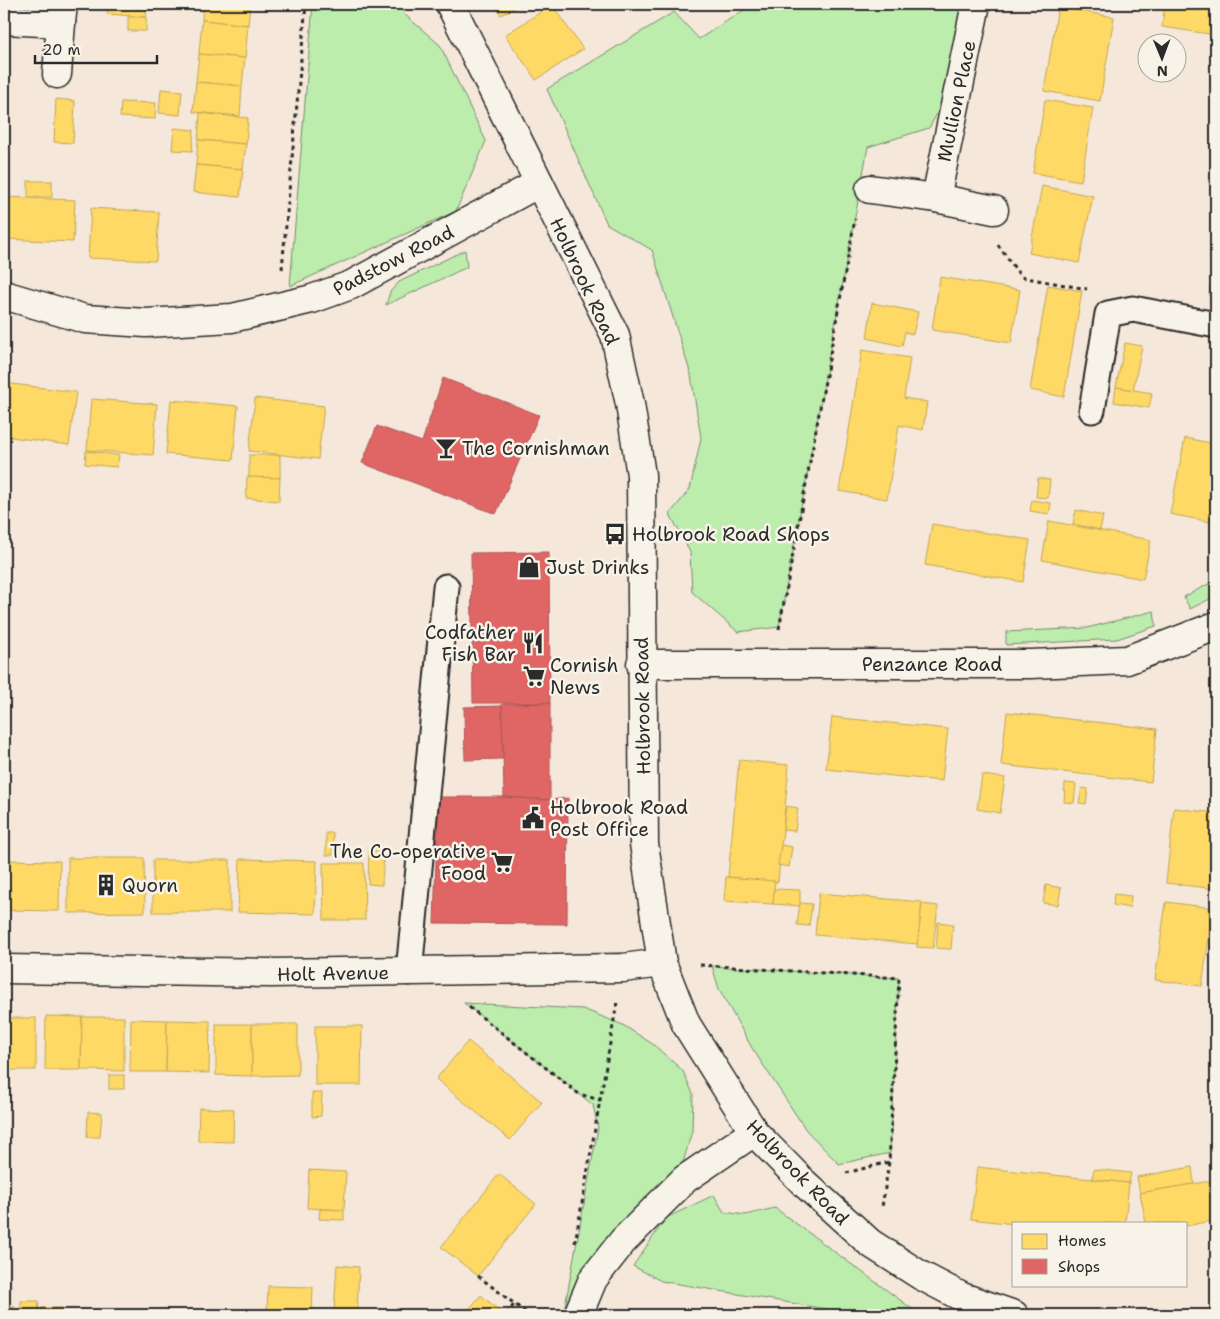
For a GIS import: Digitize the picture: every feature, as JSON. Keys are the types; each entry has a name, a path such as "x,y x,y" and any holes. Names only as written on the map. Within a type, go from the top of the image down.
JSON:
{"street":[{"name":"Holbrook Road","path":"450,4 614,335 630,404 641,475 641,664 644,844 662,963 686,1024 754,1132 804,1183 870,1243 920,1275 962,1297 1014,1315"},
{"name":"Mullion Place","path":"936,198 976,4"},
{"path":"4,20 62,14 57,74"},
{"name":"Padstow Road","path":"4,295 85,319 146,323 232,318 278,307 351,285 539,183"},
{"path":"870,189 936,198 994,210"},
{"name":"Penzance Road","path":"641,664 1031,664 1127,660 1216,626"},
{"name":"Holt Avenue","path":"4,970 271,974 623,968 662,963"},
{"path":"578,1315 593,1279 623,1241 686,1179 754,1132"}],"lane":[{"path":"1092,410 1108,314 1133,309 1216,325"},
{"path":"410,972 446,587"}],"path":[{"path":"278,307 306,4"},
{"path":"772,664 860,190 870,189"},
{"path":"994,210 992,237 1020,277 1105,292 1108,314"},
{"path":"662,963 899,978 889,1162 882,1208 870,1243"},
{"path":"574,1246 623,968"},
{"path":"454,971 464,1003 578,1094 600,1100"},
{"path":"478,1276 529,1315"},
{"path":"507,1315 514,1304"}],"green space":[{"path":"313,4 399,4 404,14 440,45 486,141 456,211 290,286"},
{"path":"753,4 965,4 944,101 929,128 868,147 779,627 738,632 692,592 690,552 670,514 690,489 701,438 691,375 652,250 607,224 547,89 674,12 699,39"},
{"path":"465,250 467,267 386,305 390,292 399,282"},
{"path":"1216,580 1216,596 1190,609 1184,597"},
{"path":"1154,611 1156,626 1117,639 1006,645 1006,632 1087,628"},
{"path":"712,966 899,978 890,1153 839,1164 806,1130 752,1048 719,989"},
{"path":"464,1003 583,1009 623,1025 654,1045 683,1071 693,1094 692,1131 682,1166 574,1306 565,1306 598,1128 593,1105"},
{"path":"714,1195 724,1212 745,1215 775,1208 915,1311 912,1315 861,1315 661,1281 633,1266 666,1218"}],"building: Homes":[{"path":"108,4 147,4 146,17 107,14"},
{"path":"203,4 250,4 248,25 202,20"},
{"path":"494,4 521,4 501,15"},
{"path":"1165,4 1216,4 1216,35 1162,27"},
{"path":"552,5 583,49 536,80 505,35"},
{"path":"1058,7 1114,17 1100,101 1044,91"},
{"path":"128,17 146,17 146,31 128,31"},
{"path":"202,20 248,25 245,58 199,54"},
{"path":"199,54 245,58 242,86 196,82"},
{"path":"196,82 242,86 240,116 193,112"},
{"path":"161,89 182,91 180,115 159,113"},
{"path":"56,99 75,101 73,143 54,142"},
{"path":"1045,100 1093,108 1081,181 1033,173"},
{"path":"121,102 156,103 155,119 120,117"},
{"path":"200,113 248,118 246,144 198,140"},
{"path":"174,128 194,130 192,151 172,150"},
{"path":"198,140 246,144 243,169 196,165"},
{"path":"196,165 243,169 240,197 193,192"},
{"path":"28,181 52,181 52,197 28,197"},
{"path":"1042,186 1093,196 1079,263 1029,253"},
{"path":"4,197 75,200 73,242 4,239"},
{"path":"91,208 159,212 156,261 88,258"},
{"path":"940,277 1020,290 1011,343 932,330"},
{"path":"1048,285 1082,291 1064,397 1030,390"},
{"path":"1210,285 1216,286 1216,297 1209,296"},
{"path":"872,303 918,312 913,334 905,332 902,346 867,338"},
{"path":"1125,343 1142,346 1133,390 1116,387"},
{"path":"862,350 910,358 904,398 927,402 923,430 899,425 887,499 839,491"},
{"path":"4,383 76,392 69,445 4,436"},
{"path":"1116,387 1152,393 1149,408 1114,402"},
{"path":"255,398 324,406 318,459 249,451"},
{"path":"91,399 157,404 153,455 87,450"},
{"path":"171,400 238,406 233,460 166,454"},
{"path":"1185,438 1216,444 1216,523 1170,514"},
{"path":"86,451 119,455 117,467 85,464"},
{"path":"249,455 280,455 280,478 249,478"},
{"path":"247,477 280,478 279,501 246,498"},
{"path":"1038,478 1050,480 1048,498 1036,497"},
{"path":"1032,500 1051,503 1049,514 1030,511"},
{"path":"1076,510 1103,516 1100,530 1073,524"},
{"path":"1049,521 1151,540 1143,579 1042,560"},
{"path":"932,524 1030,540 1023,582 925,565"},
{"path":"1007,712 1157,729 1151,782 1001,765"},
{"path":"832,717 948,729 942,781 826,769"},
{"path":"739,760 789,765 778,882 728,877"},
{"path":"982,775 1005,778 1000,813 977,809"},
{"path":"1065,783 1076,784 1074,803 1064,802"},
{"path":"1082,788 1088,789 1086,804 1079,803"},
{"path":"786,806 798,808 795,831 783,830"},
{"path":"1174,808 1216,813 1216,889 1166,883"},
{"path":"326,833 333,833 333,855 326,855"},
{"path":"781,845 792,847 789,867 778,865"},
{"path":"369,850 384,851 382,885 368,884"},
{"name":"Quorn","path":"68,858 144,858 145,912 68,913"},
{"path":"240,859 317,861 315,914 238,912"},
{"path":"4,860 60,861 59,911 4,910"},
{"path":"153,860 230,860 230,912 153,912"},
{"path":"323,863 364,863 365,920 324,920"},
{"path":"726,877 775,881 773,904 724,901"},
{"path":"1046,885 1061,888 1058,905 1043,903"},
{"path":"774,889 800,890 800,906 773,904"},
{"path":"819,893 922,902 918,944 815,935"},
{"path":"1114,894 1131,896 1130,908 1113,905"},
{"path":"1166,902 1213,908 1202,986 1155,980"},
{"path":"800,903 812,904 809,926 797,925"},
{"path":"922,904 938,906 933,948 917,947"},
{"path":"938,922 953,924 951,949 936,948"},
{"path":"46,1016 82,1017 81,1070 45,1070"},
{"path":"82,1017 124,1017 124,1071 81,1070"},
{"path":"4,1018 36,1018 36,1070 4,1070"},
{"path":"131,1019 167,1020 166,1072 130,1072"},
{"path":"167,1020 210,1021 209,1073 166,1072"},
{"path":"216,1024 252,1024 252,1076 216,1075"},
{"path":"252,1024 298,1024 298,1075 252,1076"},
{"path":"315,1026 362,1026 361,1085 315,1085"},
{"path":"468,1041 542,1102 510,1140 436,1079"},
{"path":"109,1075 124,1075 124,1089 109,1089"},
{"path":"312,1093 322,1093 321,1116 312,1117"},
{"path":"199,1108 234,1109 233,1142 198,1141"},
{"path":"88,1112 102,1113 100,1137 87,1137"},
{"path":"977,1167 1129,1183 1125,1222 1012,1222 1012,1224 971,1219"},
{"path":"1192,1167 1194,1184 1140,1193 1137,1177"},
{"path":"1094,1169 1131,1173 1129,1183 1092,1179"},
{"path":"309,1170 346,1172 344,1210 307,1208"},
{"path":"499,1174 536,1204 478,1276 441,1247"},
{"path":"1216,1180 1216,1220 1188,1226 1188,1222 1146,1222 1140,1193"},
{"path":"320,1209 344,1210 344,1220 319,1219"},
{"path":"337,1265 359,1267 357,1312 334,1312"},
{"path":"268,1286 313,1287 312,1315 267,1315"},
{"path":"481,1295 504,1315 464,1315"},
{"path":"21,1301 39,1301 38,1315 21,1315"},
{"path":"4,1306 14,1306 14,1315 4,1315"},
{"path":"42,1308 62,1308 62,1315 42,1315"}],"building: Shops":[{"name":"The Cornishman","path":"443,378 539,415 496,514 362,463 377,426 422,442"},
{"path":"549,552 550,703 473,703 471,553"},
{"path":"550,703 550,800 504,797 502,704"},
{"path":"502,706 503,759 465,760 464,707"},
{"name":"The Co-operative Food","path":"438,797 504,797 550,800 568,798 567,924 434,923"}],"place":[{"name":"The Cornishman","path":"446,448"},
{"name":"Holbrook Road Shops","path":"615,534"},
{"name":"Just Drinks","path":"529,567"},
{"name":"Codfather Fish Bar","path":"533,643"},
{"name":"Cornish News","path":"534,676"},
{"name":"Holbrook Road Post Office","path":"533,818"},
{"name":"The Co-operative Food","path":"502,862"},
{"name":"Quorn","path":"106,885"}]}
